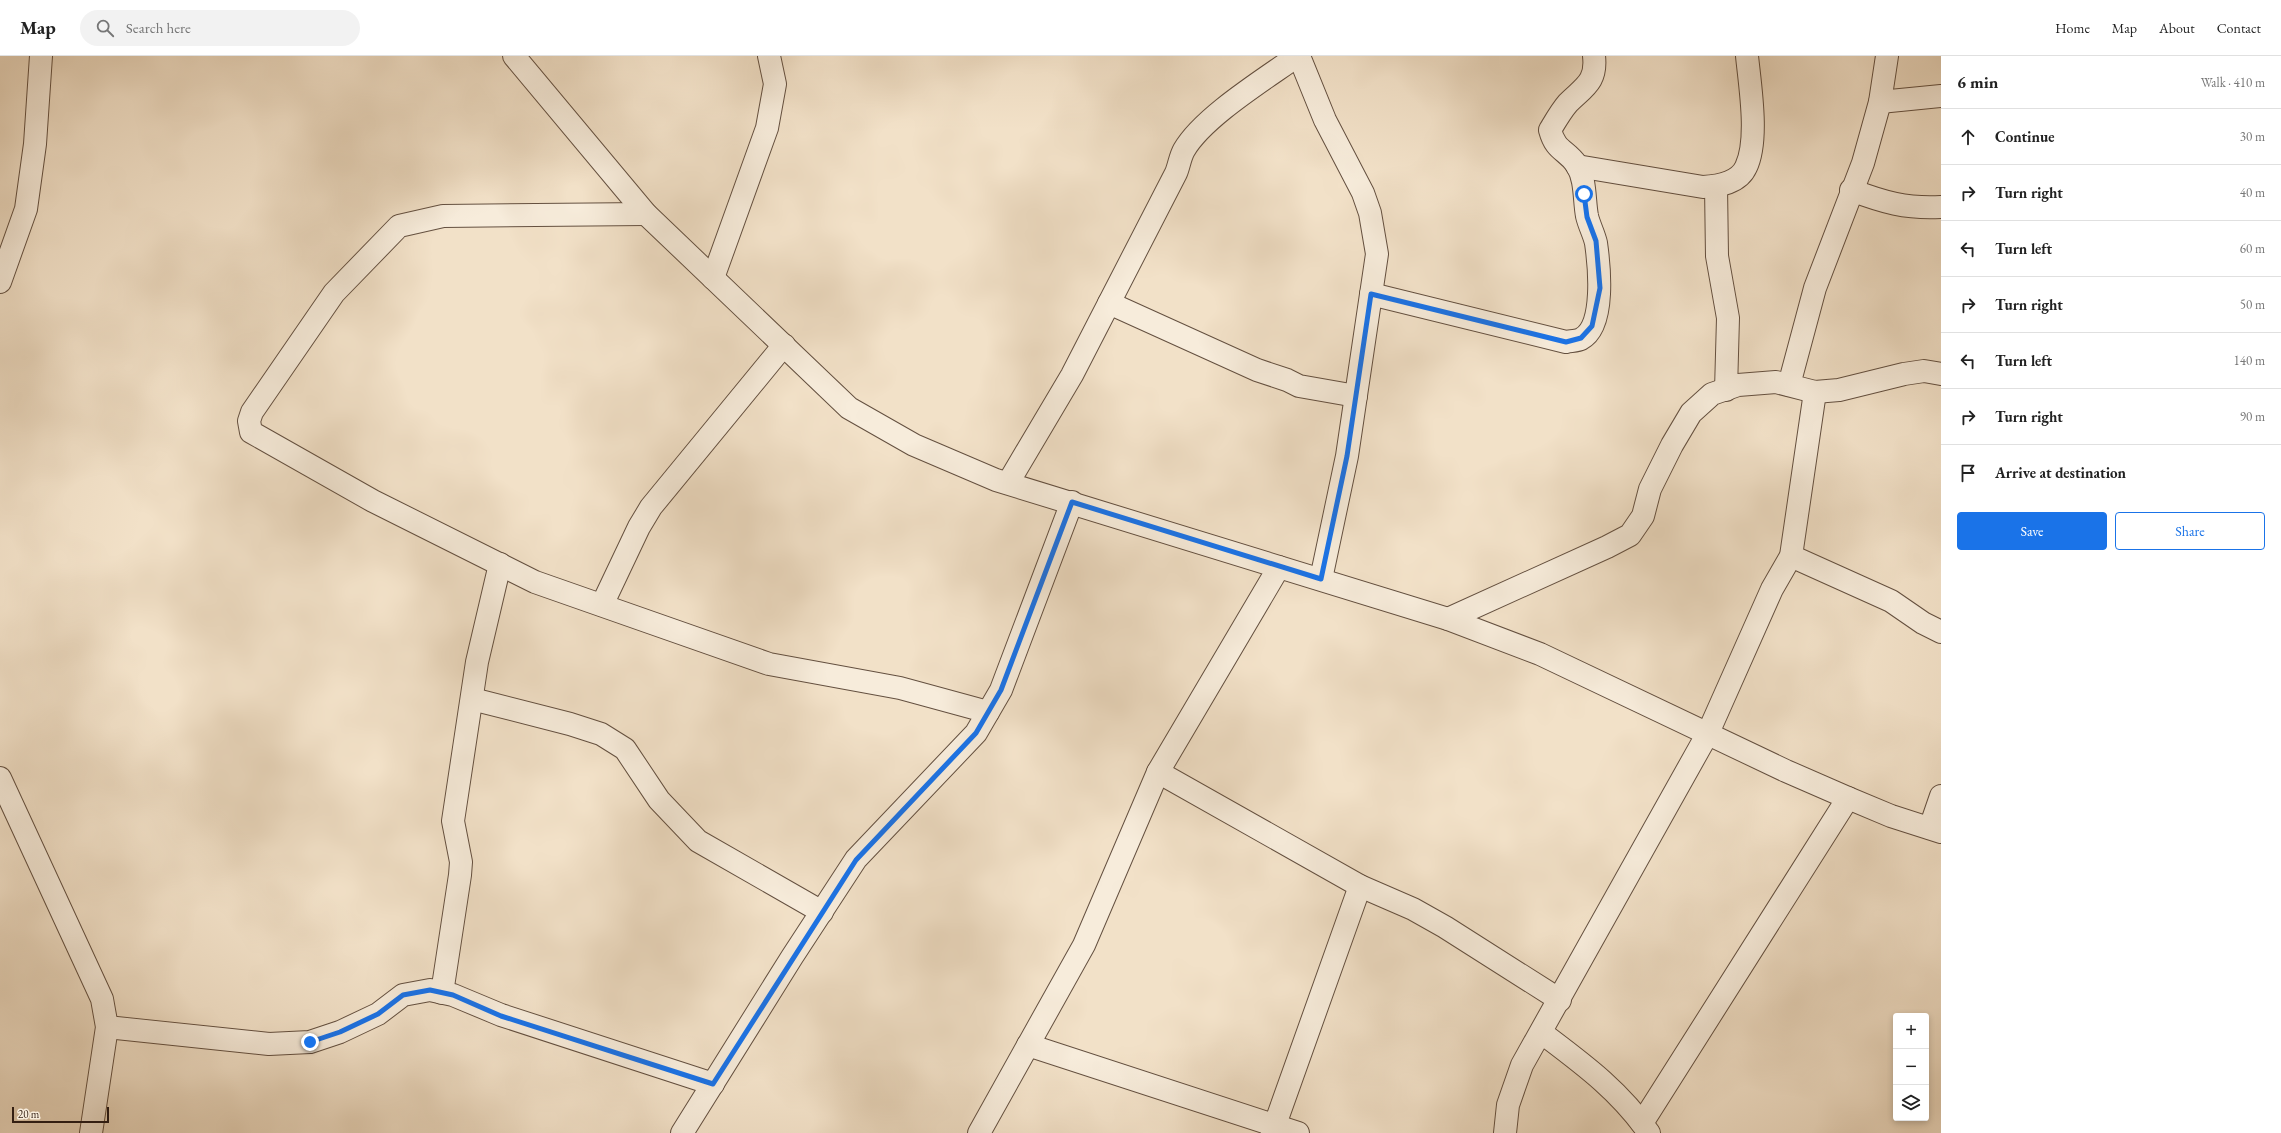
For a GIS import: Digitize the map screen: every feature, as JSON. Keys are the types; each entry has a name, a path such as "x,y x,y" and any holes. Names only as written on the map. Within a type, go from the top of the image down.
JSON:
{"street":[{"path":"0,282 26,210 35,144 41,56"},
{"path":"514,56 646,214 849,408 914,445 1008,483 1448,619 1540,654 1848,798 1891,816 1935,830 1941,796"},
{"path":"713,278 767,128 775,84 769,56"},
{"path":"1008,483 1072,375 1176,173 1184,150 1198,131 1298,56 1325,120 1364,192 1370,213 1377,254 1347,456 1321,579"},
{"path":"1371,294 1566,342 1581,338 1592,326 1600,288 1596,241 1587,217 1582,178 1577,166 1554,143 1550,130 1559,114 1584,91 1593,77 1594,56"},
{"path":"1577,166 1703,187 1722,186 1736,178 1746,168 1753,133 1747,56"},
{"path":"1789,385 1815,288 1851,190 1863,163 1880,102 1887,56"},
{"path":"1880,102 1941,96"},
{"path":"1716,186 1717,256 1728,318 1726,390"},
{"path":"1851,190 1878,200 1915,208 1941,207"},
{"path":"646,214 443,216 399,226 334,293 252,412 249,421 251,432 373,501 536,582 780,667 900,688 988,712"},
{"path":"1109,303 1257,370 1287,380 1299,386 1356,396"},
{"path":"602,605 639,527 651,507 784,345"},
{"path":"1448,619 1607,547 1630,534 1643,516 1650,489 1691,413 1712,394 1746,385 1776,382 1816,392 1839,390 1904,374 1924,372 1941,374"},
{"path":"1504,1133 1508,1105 1522,1065 1542,1033 1708,733 1772,589 1791,556 1816,392"},
{"path":"682,1133 856,860 976,733 1001,690 1072,502"},
{"path":"1791,556 1891,601 1923,623 1941,632"},
{"path":"442,993 461,862 453,821 477,662 500,564"},
{"path":"979,1133 1084,945 1158,772 1279,567"},
{"path":"472,699 570,724 601,734 625,749 659,800 698,841 822,912"},
{"path":"1158,772 1360,886 1413,909 1445,927 1560,1000"},
{"path":"0,778 102,999 107,1027 91,1133"},
{"path":"1542,1033 1602,1078 1633,1110 1646,1128 1848,798"},
{"path":"1273,1129 1360,886"},
{"path":"107,1027 269,1044 310,1042 340,1032 378,1014 403,995 430,990 453,995 501,1016 713,1084"},
{"path":"1028,1045 1273,1129 1298,1133"}],"route":[{"path":"310,1042 340,1032 378,1014 403,995 430,990 453,995 501,1016 713,1084 792,957 856,860 976,733 1001,690 1072,502 1321,579 1347,456 1371,294 1566,342 1581,338 1592,326 1600,288 1596,241 1587,217 1584,194"}]}
